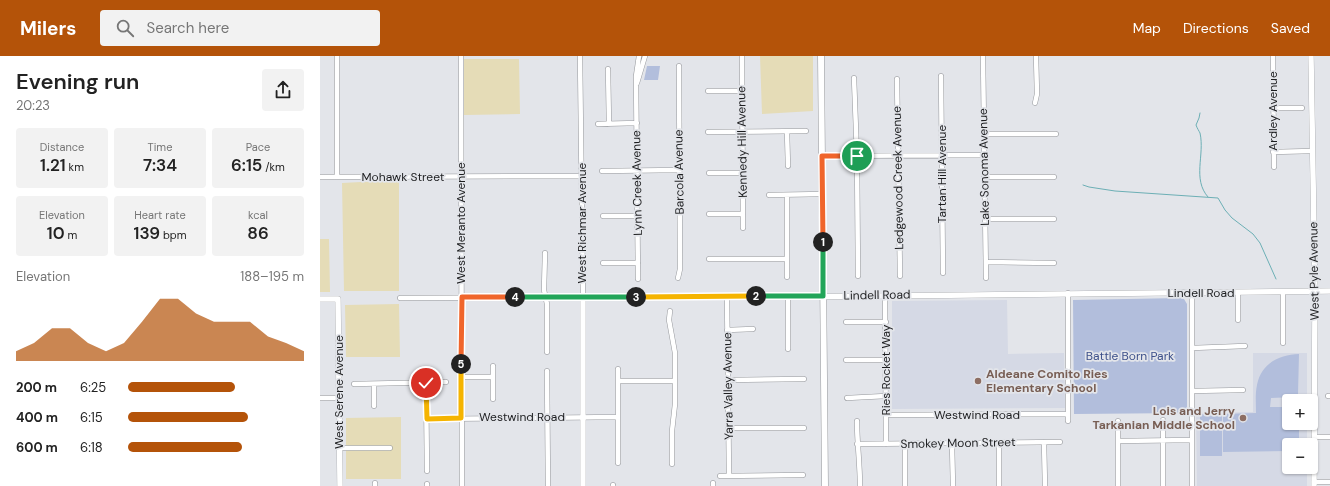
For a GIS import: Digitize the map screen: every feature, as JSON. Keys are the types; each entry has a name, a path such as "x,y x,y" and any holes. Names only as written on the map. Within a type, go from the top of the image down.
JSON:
{"main road":[{"path":"821,56 825,486"}],"street":[{"path":"338,56 338,177"},
{"name":"West Meranto Avenue","path":"461,56 462,486"},
{"name":"West Richmar Avenue","path":"580,56 583,297 583,486"},
{"name":"Lynn Creek Avenue","path":"638,279 636,73 639,56"},
{"name":"Lynn Creek Avenue","path":"636,86 645,56"},
{"name":"Kennedy Hill Avenue","path":"742,56 743,228"},
{"name":"Lake Sonoma Avenue","path":"983,56 986,278"},
{"path":"1035,103 1037,94 1036,56"},
{"name":"Ardley Avenue","path":"1273,56 1274,167"},
{"name":"West Pyle Avenue","path":"1311,56 1315,292 1314,484"},
{"name":"Barcola Avenue","path":"678,66 680,269 678,278"},
{"path":"608,69 609,124"},
{"name":"Tartan Hill Avenue","path":"941,76 943,273"},
{"path":"854,78 857,156 858,276"},
{"name":"Ledgewood Creek Avenue","path":"897,79 900,276"},
{"path":"708,91 742,91"},
{"path":"1274,108 1302,108"},
{"path":"598,124 637,124"},
{"path":"708,132 806,131"},
{"path":"787,132 788,166"},
{"path":"984,134 1056,134"},
{"path":"1273,152 1312,151"},
{"path":"822,156 984,155"},
{"path":"602,171 679,170"},
{"path":"709,173 743,173"},
{"name":"Mohawk Street","path":"320,177 582,176"},
{"path":"984,177 1054,177"},
{"path":"769,195 823,194"},
{"path":"787,195 787,277"},
{"path":"709,214 743,214"},
{"path":"603,216 638,216"},
{"path":"985,219 1054,219"},
{"path":"544,253 547,352"},
{"path":"709,259 787,259"},
{"path":"986,262 1054,262"},
{"path":"603,263 638,263"},
{"name":"Lindell Road","path":"400,298 788,297 1330,291"},
{"path":"1283,292 1283,343"},
{"path":"1068,293 1068,422"},
{"path":"1192,293 1192,486"},
{"path":"1238,293 1238,320"},
{"name":"Ries Rocket Way","path":"886,295 886,444"},
{"name":"Yarra Valley Avenue","path":"727,296 729,476"},
{"path":"788,297 788,349"},
{"name":"West Serene Avenue","path":"320,299 338,299 340,486"},
{"path":"670,311 669,320 675,353 675,404 672,431 672,464"},
{"path":"846,322 886,322"},
{"path":"727,330 754,329"},
{"path":"1192,348 1246,346"},
{"path":"846,360 886,360"},
{"path":"493,366 493,399"},
{"path":"618,369 618,463"},
{"path":"547,371 548,486"},
{"path":"461,377 493,377"},
{"path":"728,380 804,379"},
{"path":"618,381 675,380"},
{"path":"354,384 446,382"},
{"path":"426,383 427,471"},
{"path":"374,384 374,406"},
{"path":"1192,391 1244,390"},
{"path":"847,398 886,396"},
{"path":"320,398 339,398"},
{"name":"Westwind Road","path":"886,415 1068,414"},
{"name":"Westwind Road","path":"427,419 618,417"},
{"path":"1163,420 1163,486"},
{"path":"857,421 860,486"},
{"path":"1118,421 1118,486"},
{"path":"728,428 804,428"},
{"path":"1314,437 1330,437"},
{"path":"1118,440 1192,440"},
{"path":"1044,442 1045,486"},
{"name":"Smokey Moon Street","path":"857,444 1060,442"},
{"path":"999,443 999,486"},
{"path":"905,444 905,486"},
{"path":"952,444 953,486"},
{"path":"339,448 390,448"},
{"path":"720,476 803,475"},
{"path":"1314,484 1330,482"}],"shaded area":[{"name":"Aldeane Comito Ries Elementary School","path":"1007,300 1008,354 1064,353 1065,408 892,409 892,301"},
{"name":"Lois and Jerry Tarkanian Middle School","path":"1253,353 1307,353 1307,394 1282,394 1282,430 1307,430 1307,438 1282,438 1282,474 1307,474 1307,486 1197,486 1196,413 1253,412"}],"green space":[{"path":"647,66 660,66 658,80 644,80"},
{"name":"Battle Born Park","path":"1184,299 1187,304 1187,413 1074,414 1073,300"},
{"path":"1299,354 1298,394 1282,394 1282,398 1271,398 1270,407 1282,407 1282,430 1299,430 1299,438 1282,438 1282,451 1223,452 1223,414 1256,413 1256,388 1262,371 1278,358"},
{"path":"1200,414 1222,414 1222,456 1200,456"}],"sand":[{"path":"760,56 813,56 813,111 762,114"},
{"path":"464,59 519,59 520,114 464,115"},
{"path":"399,180 399,291 344,291 342,183"},
{"path":"320,239 329,239 330,292 320,292"},
{"path":"399,304 400,357 346,357 345,305"},
{"path":"401,417 401,479 346,479 346,418"}],"waterway":[{"path":"1200,113 1196,125 1200,133 1201,141 1200,175 1203,190 1208,197"},
{"path":"1083,185 1115,191 1218,198 1232,218 1253,234 1260,243 1276,279"}],"place":[{"name":"Aldeane Comito Ries Elementary School","path":"978,381"},
{"name":"Lois and Jerry Tarkanian Middle School","path":"1243,418"}],"route":[{"path":"426,383 427,419 461,418 462,297 823,296 822,156 857,156"}]}
